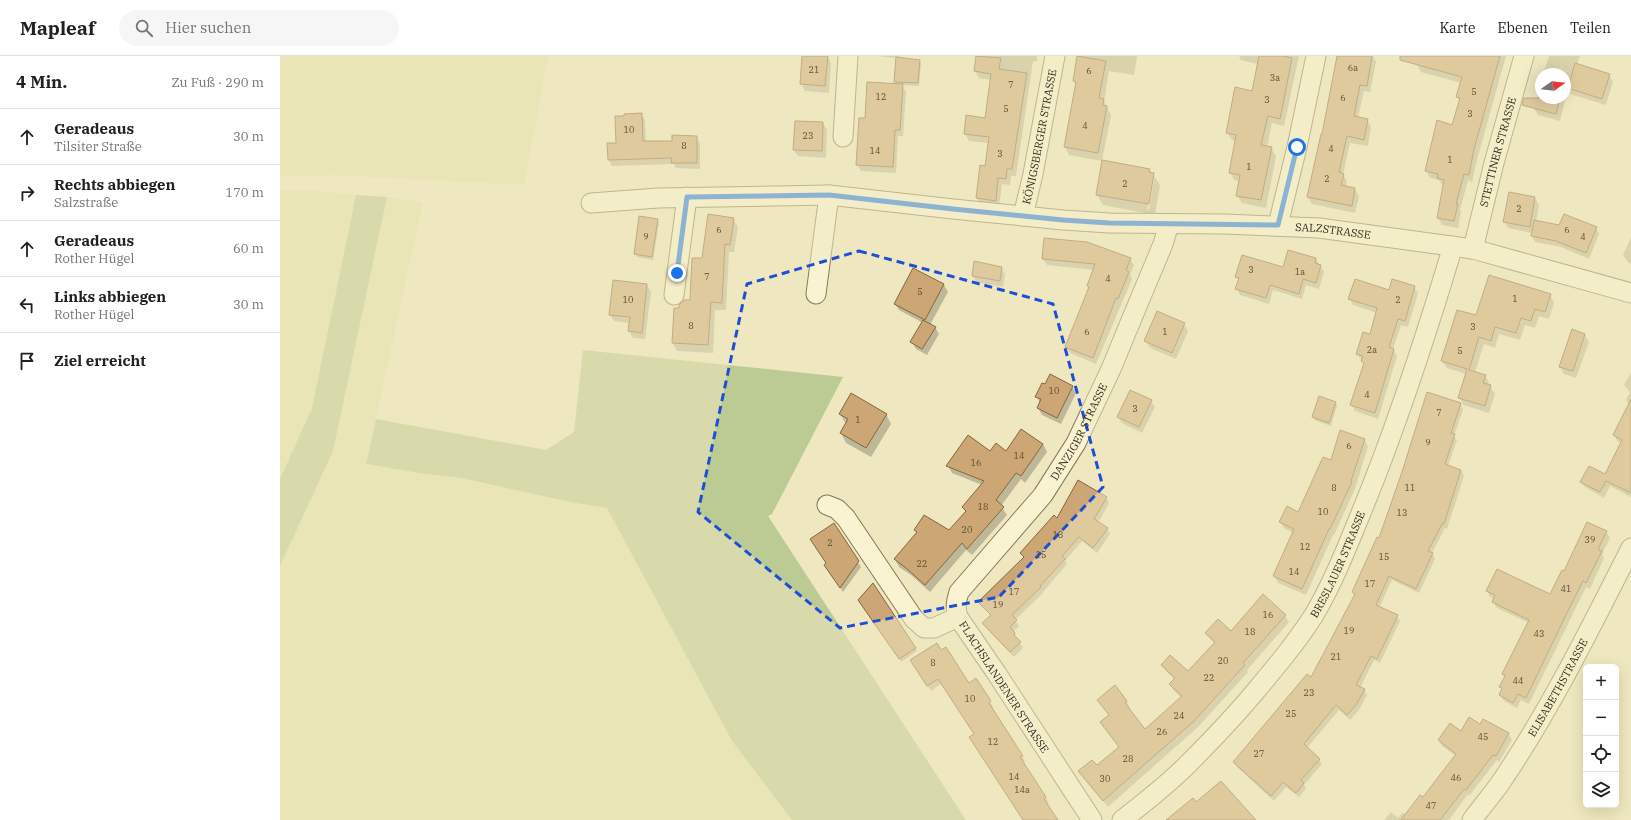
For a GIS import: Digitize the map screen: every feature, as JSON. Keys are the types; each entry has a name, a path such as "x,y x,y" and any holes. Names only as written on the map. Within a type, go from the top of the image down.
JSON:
{"street":[{"path":"843,137 848,56"},
{"name":"KÖNIGSBERGER STRASSE","path":"1023,216 1033,174 1055,56"},
{"path":"1278,225 1297,147 1316,56"},
{"name":"STETTINER STRASSE","path":"1473,249 1494,163 1524,56"},
{"path":"816,294 834,195"},
{"name":"SALZSTRASSE","path":"591,203 687,197 834,195 1023,216 1109,223 1278,225 1348,231 1473,249 1631,293"},
{"path":"674,295 687,197"},
{"name":"DANZIGER STRASSE","path":"958,617 955,608 959,592 1043,495 1076,443 1122,343 1163,244 1169,224"},
{"name":"BRESLAUER STRASSE","path":"1122,820 1151,798 1186,766 1232,718 1295,642 1314,614 1332,581 1373,485 1392,434 1435,304 1452,246"},
{"name":"FLACHSLANDENER STRASSE","path":"827,505 837,509 846,518 914,619 924,628 934,628 958,617 1092,820"},
{"name":"ELISABETHSTRASSE","path":"1472,820 1503,780 1526,744 1631,548"}],"highlighted area":[{"path":"859,251 1053,304 1103,487 999,597 840,628 698,512 747,284"}],"green space":[{"path":"280,56 548,56 524,185 333,175 280,176"},
{"path":"280,190 311,190 356,195 312,408 280,479"},
{"path":"356,195 387,197 333,451 280,566 280,479 312,408"},
{"path":"387,197 423,202 366,464 461,478 570,502 607,508 732,741 792,820 280,820 280,566 333,451"},
{"path":"583,350 843,377 772,514 768,516 966,820 792,820 732,741 607,508 570,502 461,478 366,464 376,419 546,450 574,432"}],"building":[{"path":"802,56 828,56 825,86 800,84"},
{"path":"976,56 1001,58 999,69 1027,73 1012,169 1007,169 1006,179 998,178 996,201 976,198 980,165 985,166 989,137 964,134 966,115 985,118 991,74 974,71"},
{"path":"1077,56 1106,61 1099,98 1104,99 1103,105 1107,106 1098,153 1064,147 1076,82 1073,81"},
{"path":"1259,56 1283,56 1292,58 1280,119 1268,116 1261,145 1272,147 1261,200 1236,196 1240,175 1229,173 1236,135 1226,133 1235,87 1252,91"},
{"path":"1337,56 1372,56 1367,86 1360,85 1354,116 1368,119 1364,140 1347,136 1339,172 1344,174 1341,185 1355,188 1352,206 1307,197 1322,134"},
{"path":"1400,56 1500,56 1474,149 1469,175 1464,174 1456,204 1458,204 1454,221 1437,218 1444,180 1437,178 1438,174 1425,171 1437,120 1452,125 1460,98 1456,97 1462,77 1400,60"},
{"path":"896,57 920,60 918,83 894,82"},
{"path":"1575,63 1610,74 1602,99 1571,89 1571,77"},
{"path":"867,82 903,84 900,130 895,130 893,167 856,165 859,118 865,118"},
{"path":"1524,98 1535,98 1535,104 1558,104 1556,114 1522,105"},
{"path":"642,113 643,141 672,141 672,135 697,136 697,163 671,163 672,158 608,160 607,143 616,143 615,116"},
{"path":"795,121 823,122 822,151 793,150"},
{"path":"1102,160 1150,169 1149,172 1154,173 1149,204 1096,195"},
{"path":"1509,192 1535,197 1530,227 1503,222"},
{"path":"708,214 734,218 730,245 725,244 722,303 711,302 708,345 672,343 674,308 679,308 679,305 684,300 690,300 692,258 702,258"},
{"path":"1564,214 1597,227 1586,253 1556,241 1531,236 1534,220 1559,225"},
{"path":"639,216 658,219 652,257 634,254"},
{"path":"1044,238 1087,242 1131,258 1126,270 1129,272 1118,299 1116,298 1093,358 1065,347 1089,287 1087,286 1095,264 1042,259"},
{"path":"1288,250 1316,258 1315,263 1321,265 1316,283 1303,279 1299,294 1270,285 1266,298 1235,289 1239,278 1235,277 1242,255 1283,267"},
{"path":"974,261 1002,267 1000,281 972,276"},
{"path":"913,268 944,284 925,320 894,304"},
{"path":"1489,275 1551,294 1545,312 1535,309 1531,321 1521,318 1516,333 1495,327 1491,341 1479,337 1469,370 1486,375 1483,383 1491,385 1485,406 1458,398 1467,369 1441,361 1457,310 1476,315"},
{"path":"1355,279 1389,290 1392,279 1415,286 1405,321 1398,319 1389,347 1394,349 1375,413 1350,405 1364,363 1361,361 1363,356 1356,354 1363,332 1370,334 1377,308 1348,299"},
{"path":"613,280 647,284 642,333 628,331 630,317 609,315"},
{"path":"1157,311 1185,323 1172,353 1144,341"},
{"path":"923,320 936,327 922,349 910,342"},
{"path":"1572,329 1585,334 1573,371 1559,367"},
{"path":"1050,374 1073,386 1057,418 1037,408 1041,399 1035,397 1042,383 1045,384"},
{"path":"1130,390 1152,400 1139,427 1117,417"},
{"path":"1427,392 1461,403 1451,433 1455,434 1445,464 1461,470 1444,524 1442,524 1428,551 1433,553 1416,589 1389,576 1376,605 1398,615 1377,659 1371,656 1356,685 1365,689 1356,705 1347,715 1336,705 1304,744 1320,759 1301,780 1304,783 1296,793 1283,782 1271,796 1233,762 1307,674 1311,677 1355,594 1352,592 1377,537 1379,538 1402,472"},
{"path":"851,393 887,414 866,448 840,433 848,419 839,414"},
{"path":"1319,396 1336,402 1329,423 1312,417"},
{"path":"1631,399 1631,493 1606,481 1600,492 1580,482 1589,466 1605,474 1622,440 1613,435"},
{"path":"1021,429 1043,444 1021,476 1016,473 996,500 1004,507 967,549 962,543 925,585 894,559 917,532 914,530 924,515 949,530 966,511 962,507 984,481 946,466 968,435 990,451 996,443 1006,451"},
{"path":"1340,430 1365,439 1351,481 1352,482 1302,589 1273,576 1294,529 1279,522 1287,506 1298,512 1323,457 1331,460"},
{"path":"1078,480 1107,497 1094,519 1108,528 1093,548 1079,537 1062,556 1065,559 1040,586 1041,587 1012,615 1017,620 1010,627 1015,633 1014,635 1021,642 1010,652 982,623 991,615 978,602 1024,557 1020,553 1054,515 1057,518"},
{"path":"1587,522 1607,531 1598,549 1602,551 1586,583 1583,581 1526,698 1518,694 1513,703 1499,695 1502,688 1499,687 1505,676 1502,674 1529,620 1492,602 1495,595 1486,591 1497,569 1550,594 1562,570 1564,571"},
{"path":"834,523 859,561 840,588 824,565 826,563 810,539"},
{"path":"873,583 916,648 899,659 858,600"},
{"path":"1263,594 1286,615 1243,663 1245,665 1194,721 1103,801 1078,771 1092,760 1097,765 1119,747 1100,722 1109,715 1097,700 1115,685 1127,701 1125,703 1145,729 1182,696 1169,684 1175,678 1161,665 1170,655 1188,671 1215,642 1205,633 1218,619 1231,631"},
{"path":"937,643 941,650 946,647 969,683 976,678 991,701 989,703 1023,756 1020,757 1046,797 1044,799 1058,820 1023,820 969,737 974,734 938,679 927,686 910,660"},
{"path":"1469,717 1480,724 1483,719 1509,733 1496,756 1493,755 1440,820 1401,820 1420,795 1423,797 1456,754 1438,740 1450,723 1461,731"},
{"path":"1221,781 1256,820 1166,820 1193,798 1196,802"}],"route":[{"path":"677,273 687,197 786,194 838,195 953,209 1063,220 1109,223 1278,225 1297,147"}]}
